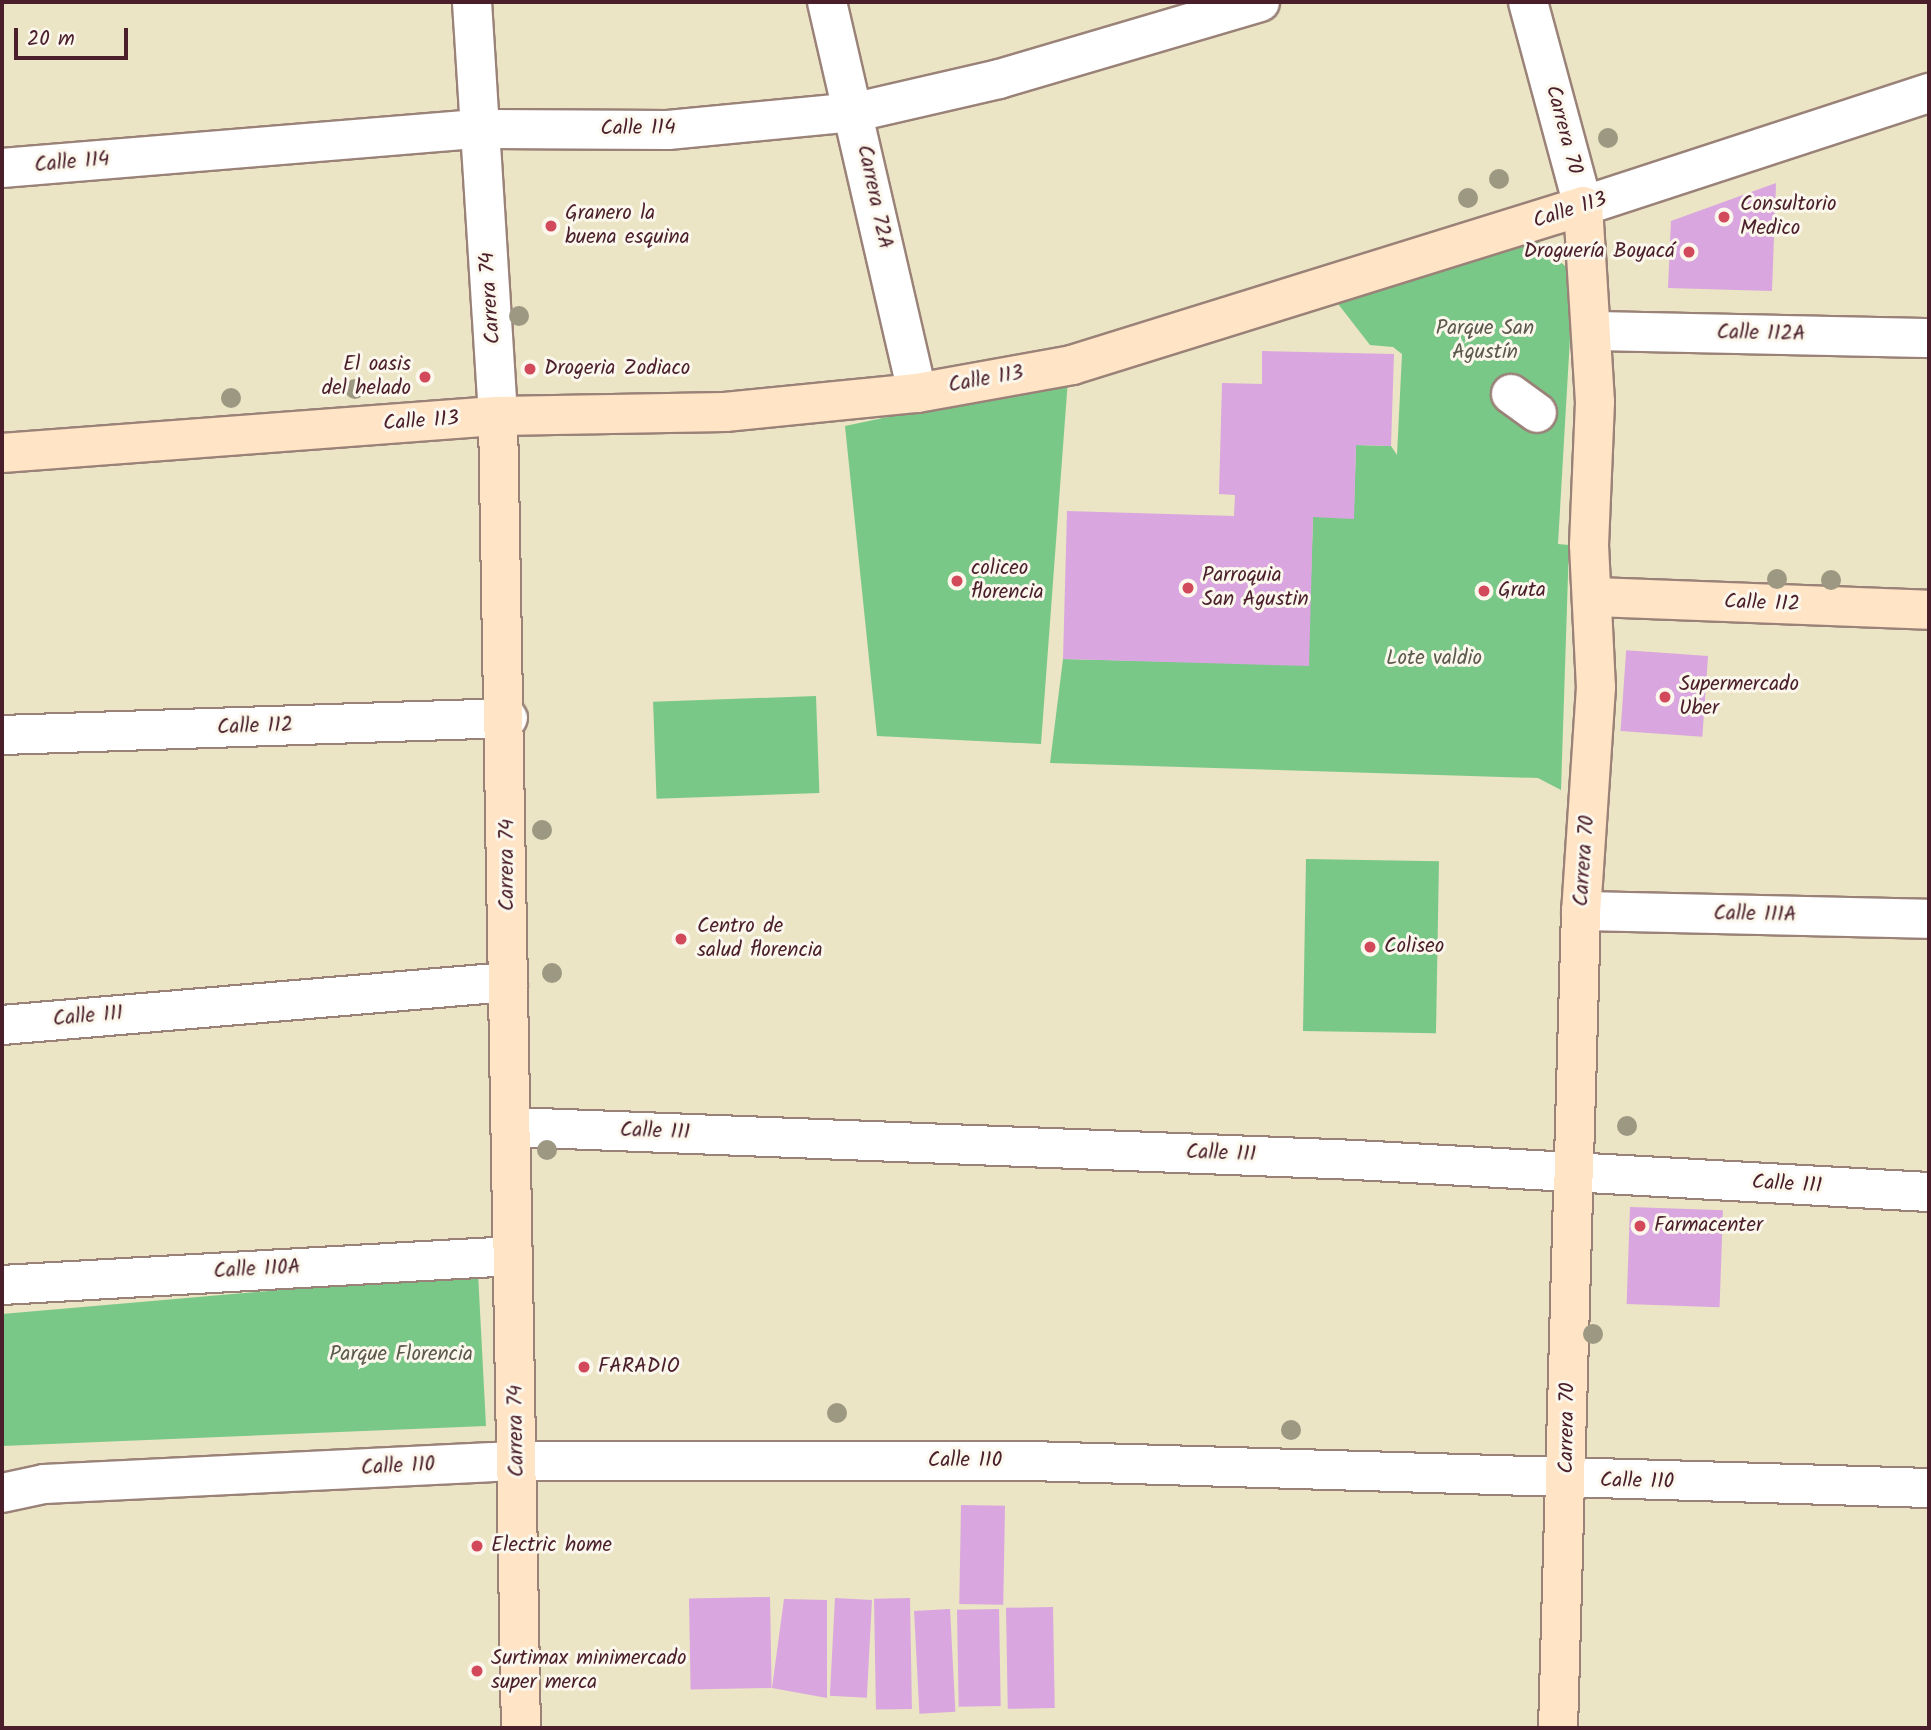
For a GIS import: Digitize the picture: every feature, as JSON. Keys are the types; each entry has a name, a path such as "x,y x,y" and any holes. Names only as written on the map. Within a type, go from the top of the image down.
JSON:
{"street":[{"name":"Carrera 74","path":"472,2 498,416 508,718 508,982 513,1128 512,1256 521,1728"},
{"name":"Carrera 72A","path":"827,2 856,112 917,393"},
{"name":"Calle 114","path":"2,169 480,129 668,130 856,112 999,79 1260,2"},
{"name":"Carrera 70","path":"1528,2 1583,206 1592,331 1589,545 1595,597 1581,911 1558,1728"},
{"name":"Calle 113","path":"2,453 498,416 725,412 917,393 1072,365 1583,206 1929,93"},
{"name":"Calle 112A","path":"1592,331 1929,338"},
{"name":"Calle 112","path":"1595,597 1929,610"},
{"name":"Calle 112","path":"2,736 508,718"},
{"name":"Calle 111A","path":"1581,911 1929,919"},
{"name":"Calle 111","path":"2,1024 508,982"},
{"name":"Calle 111","path":"513,1128 1356,1160 1574,1176 1929,1192"},
{"name":"Calle 110A","path":"2,1285 512,1256"},
{"name":"Calle 110","path":"2,1493 44,1484 518,1461 1030,1461 1566,1481 1929,1488"}],"green space":[{"name":"Lote valdio","path":"1539,242 1566,267 1570,338 1558,544 1569,545 1561,790 1538,778 1050,763 1063,659 1308,665 1313,517 1354,506 1356,445 1391,446 1397,455 1402,354 1393,347 1370,345 1335,300 1506,246"},
{"name":"coliceo florencia","path":"1068,379 1041,744 877,736 845,426"},
{"path":"816,696 819,793 656,799 653,702"},
{"name":"Coliseo","path":"1306,859 1439,861 1436,1033 1303,1031"},
{"name":"Parque Florencia","path":"478,1273 486,1426 2,1446 2,1314"}],"building":[{"path":"1776,183 1772,291 1668,288 1671,221"},
{"name":"Parroquia San Agustin","path":"1262,351 1394,354 1391,446 1356,445 1354,519 1313,517 1309,666 1063,659 1067,511 1234,516 1235,495 1219,494 1222,383 1262,384"},
{"name":"Supermercado Uber","path":"1626,650 1708,656 1702,737 1621,731"},
{"path":"1630,1207 1723,1210 1720,1307 1627,1304"},
{"path":"961,1505 1005,1506 1003,1605 959,1604"},
{"path":"770,1597 772,1688 691,1689 689,1598"},
{"path":"835,1598 872,1600 867,1698 830,1696"},
{"path":"910,1598 912,1709 876,1710 874,1599"},
{"path":"784,1599 827,1600 827,1698 772,1688"},
{"path":"1053,1607 1055,1708 1008,1709 1006,1608"},
{"path":"950,1609 955,1712 919,1714 914,1611"},
{"path":"999,1609 1001,1706 959,1707 957,1610"}],"place":[{"name":"Consultorio Medico","path":"1724,217"},
{"name":"Granero la buena esquina","path":"551,226"},
{"name":"Droguería Boyacá","path":"1689,252"},
{"name":"Drogeria Zodiaco","path":"530,369"},
{"name":"El oasis del helado","path":"425,377"},
{"name":"coliceo florencia","path":"957,581"},
{"name":"Parroquia San Agustin","path":"1188,588"},
{"name":"Gruta","path":"1484,591"},
{"name":"Supermercado Uber","path":"1665,697"},
{"name":"Centro de salud florencia","path":"681,939"},
{"name":"Coliseo","path":"1370,947"},
{"name":"Farmacenter","path":"1640,1226"},
{"name":"FARADIO","path":"584,1367"},
{"name":"Electric home","path":"477,1546"},
{"name":"Surtimax minimercado super merca","path":"477,1671"}],"park label":[{"name":"Parque San Agustín","path":"1485,341"}]}
